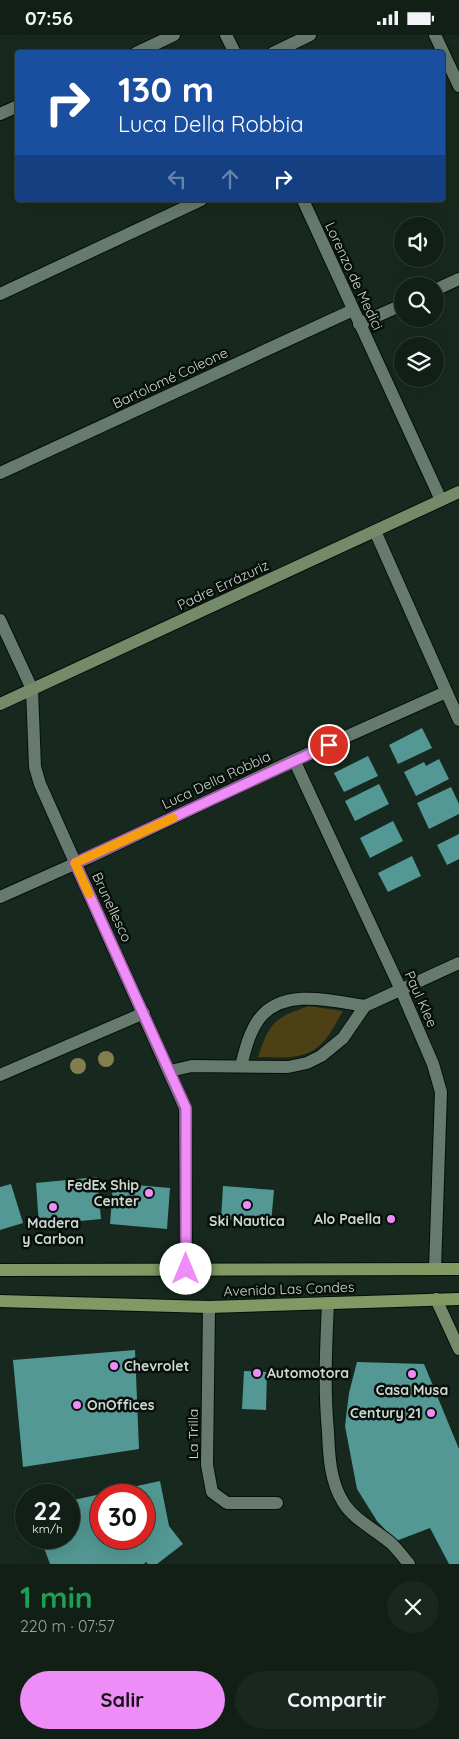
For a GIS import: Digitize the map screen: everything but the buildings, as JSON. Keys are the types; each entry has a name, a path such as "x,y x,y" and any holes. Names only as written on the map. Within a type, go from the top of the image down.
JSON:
{"main road":[{"name":"Avenida Las Condes","path":"0,1270 459,1269"},
{"name":"Avenida Las Condes","path":"0,1301 209,1307 459,1299"}],"street":[{"path":"142,50 174,35"},
{"path":"226,35 234,50"},
{"path":"279,50 310,35"},
{"path":"435,35 442,50"},
{"path":"445,56 459,86"},
{"path":"0,114 15,107"},
{"path":"0,294 197,202"},
{"name":"Lorenzo de Medici","path":"304,202 441,500"},
{"path":"444,286 459,279"},
{"path":"359,324 394,309"},
{"name":"Bartolomé Coleone","path":"0,473 353,310"},
{"name":"Padre Errázuriz","path":"0,704 459,492"},
{"path":"375,531 459,720"},
{"name":"Brunellesco","path":"0,620 32,689 34,767 40,784 186,1108 186,1269"},
{"name":"Luca Della Robbia","path":"0,897 294,760 446,692"},
{"name":"Paul Klee","path":"294,760 433,1064 441,1092 435,1269"},
{"path":"170,1071 192,1066 288,1067 307,1063 321,1056 344,1038 365,1006 459,963"},
{"path":"242,1066 248,1042 260,1019 273,1007 298,998 365,1006"},
{"path":"0,1075 144,1013"},
{"path":"436,1299 459,1349"},
{"path":"328,1303 325,1371 326,1408 334,1484 343,1503 393,1545 409,1564"},
{"name":"La Trilla","path":"209,1307 207,1465 212,1492 227,1503 277,1503"}],"shaded area":[{"path":"309,1006 343,1011 321,1044 300,1056 258,1057 266,1036 275,1023 288,1014"}],"slow traffic":[{"path":"89,894 75,863 173,818"}],"place":[{"name":"FedEx Ship Center","path":"149,1193"},
{"name":"Ski Nautica","path":"247,1205"},
{"name":"Madera y Carbon","path":"53,1207"},
{"name":"Alo Paella","path":"391,1219"},
{"name":"Chevrolet","path":"114,1366"},
{"name":"Automotora","path":"257,1373"},
{"name":"Casa Musa","path":"412,1374"},
{"name":"OnOffices","path":"77,1405"},
{"name":"Century 21","path":"431,1413"}],"route":[{"path":"186,1269 186,1108 75,863 329,745"}]}
